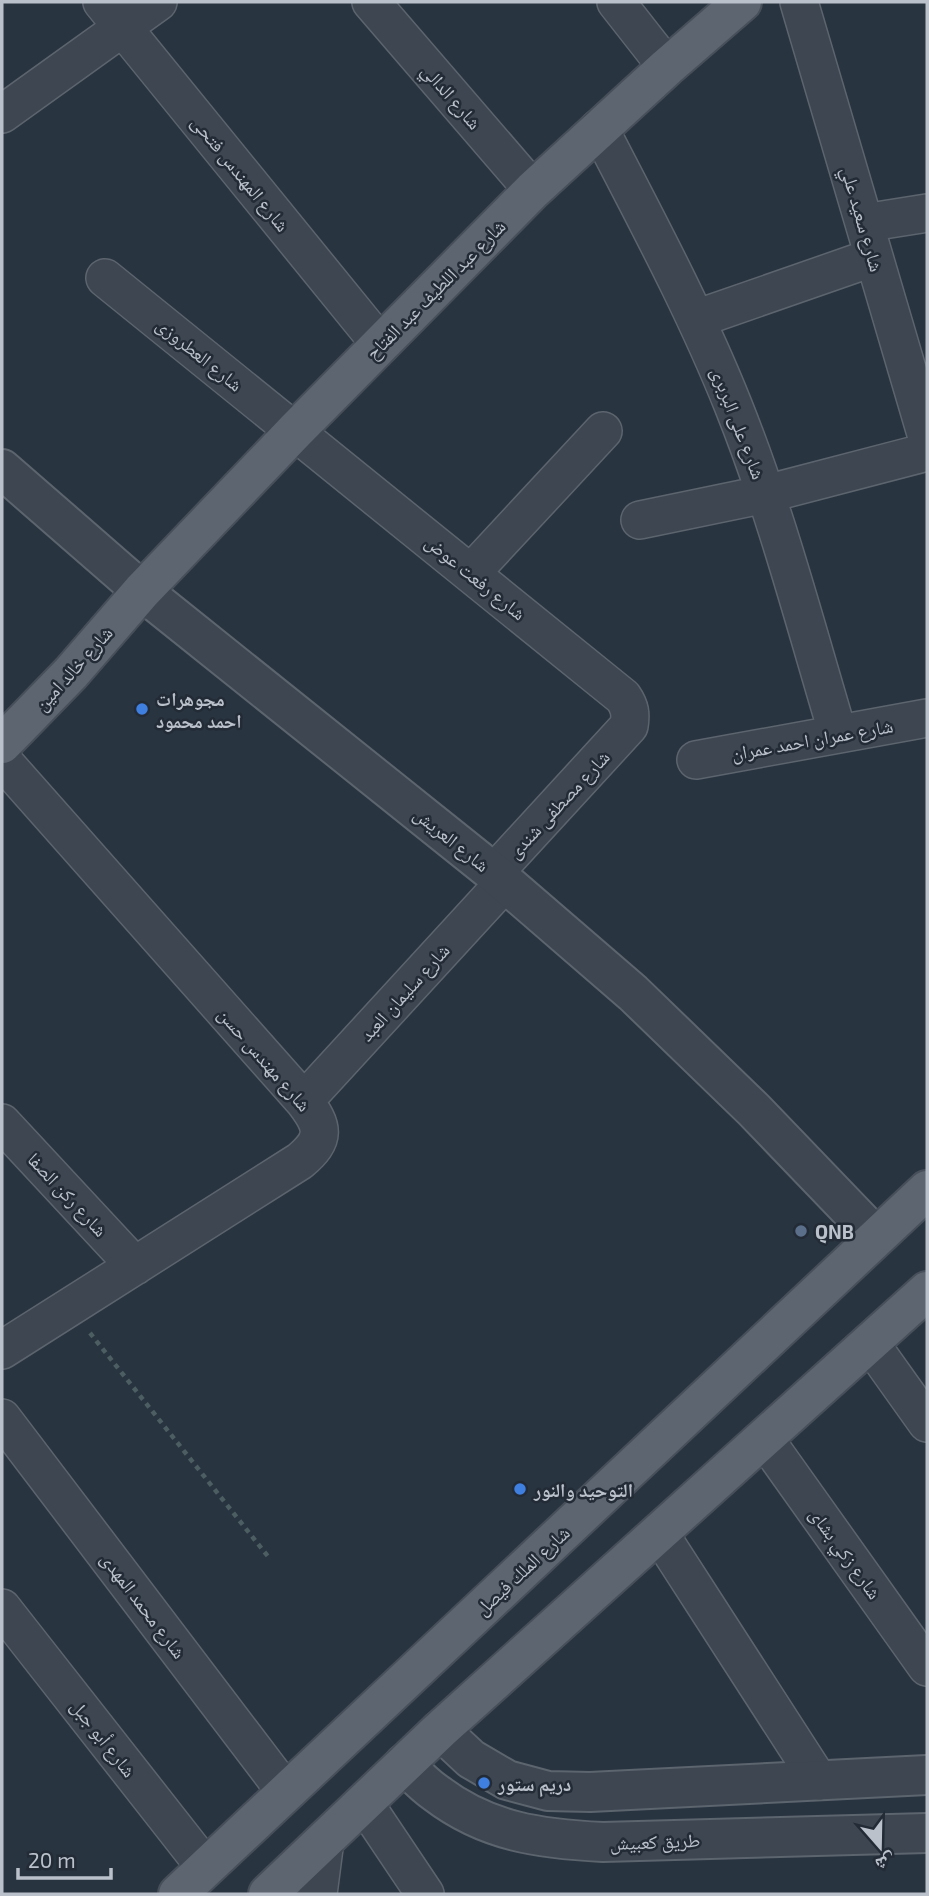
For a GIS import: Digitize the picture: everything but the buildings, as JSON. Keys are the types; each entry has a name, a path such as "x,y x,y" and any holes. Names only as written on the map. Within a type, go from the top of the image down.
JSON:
{"main road":[{"name":"شارع عبد اللطيف عبد الفتاح","path":"142,591 295,431 533,190 742,2"},
{"name":"شارع خالد امين","path":"2,744 71,673 142,591"},
{"name":"شارع الملك فيصل","path":"178,1894 927,1190"},
{"path":"268,1894 440,1730 927,1291"}],"street":[{"path":"2,114 112,15 158,2"},
{"name":"شارع الدالي","path":"370,2 533,190"},
{"path":"616,2 667,67"},
{"name":"شارع سعيد علي","path":"799,2 927,437"},
{"name":"شارع المهندس فتحى","path":"112,15 381,345"},
{"name":"شارع على البربرى","path":"599,128 696,319 733,405 766,494 838,734"},
{"path":"864,223 927,213"},
{"path":"696,319 874,257"},
{"name":"شارع العطروزى","path":"106,278 295,431"},
{"path":"471,573 603,430"},
{"name":"شارع رفعت عوض","path":"295,431 623,697 631,716 629,726 622,734"},
{"path":"640,520 766,494 927,452"},
{"name":"شارع العريش","path":"2,469 142,591 499,877 633,993 754,1110 876,1237"},
{"name":"شارع عمران احمد عمران","path":"696,760 927,718"},
{"name":"شارع مصطفى شندى","path":"499,877 622,734"},
{"name":"شارع مهندس حسن","path":"2,760 304,1101 318,1122 320,1131 318,1140 308,1154 2,1350"},
{"name":"شارع سليمان العبد","path":"304,1101 499,877"},
{"name":"شارع ركن الصفا","path":"2,1123 135,1266"},
{"path":"870,1343 927,1423"},
{"name":"شارع محمد المهدى","path":"2,1418 286,1792"},
{"name":"شارع زكي بشاى","path":"764,1438 926,1662"},
{"path":"659,1533 819,1781"},
{"name":"شارع أبو جبل","path":"2,1608 205,1868"},
{"path":"440,1730 471,1759 507,1780 548,1791 590,1792 927,1775"},
{"name":"طريق كعبيش","path":"404,1764 435,1793 473,1816 514,1832 557,1840 603,1842 927,1833"},
{"path":"364,1803 425,1894"},
{"path":"318,1894 325,1840"}],"path":[{"path":"70,1307 270,1559"}],"place":[{"name":"مجوهرات احمد محمود","path":"142,709"},
{"name":"QNB","path":"801,1231"},
{"name":"التوحيد والنور","path":"520,1489"},
{"name":"دريم ستور","path":"484,1783"}]}
